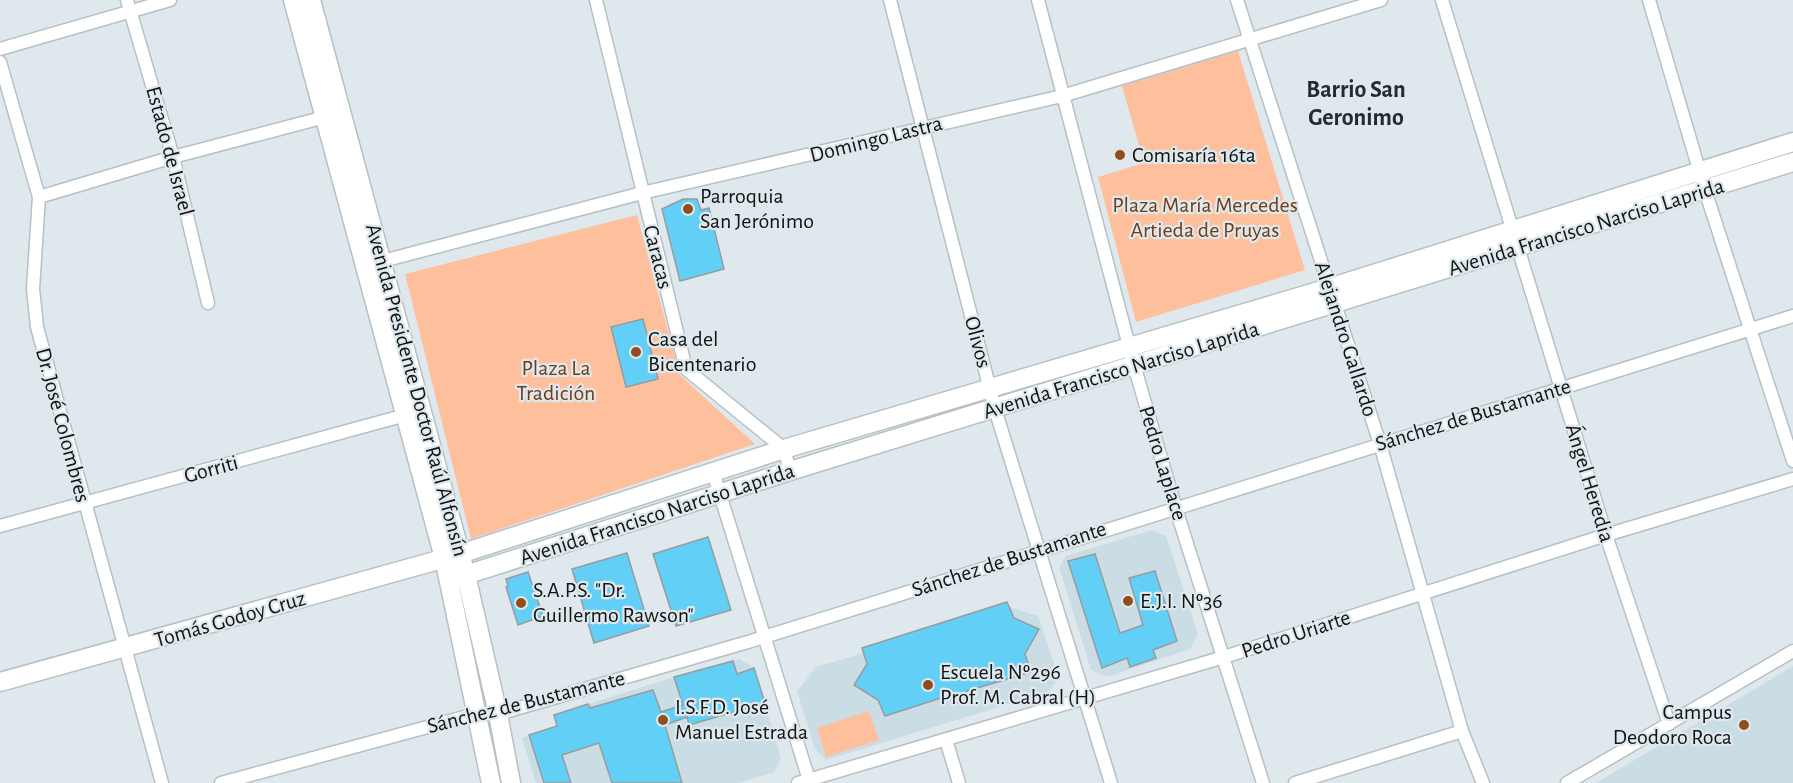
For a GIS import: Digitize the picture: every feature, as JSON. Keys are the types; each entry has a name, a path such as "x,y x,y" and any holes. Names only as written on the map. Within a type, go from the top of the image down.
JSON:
{"main road":[{"name":"Avenida Presidente Doctor Raúl Alfonsín","path":"293,0 325,117 375,263"},
{"name":"Avenida Presidente Doctor Raúl Alfonsín","path":"311,0 413,412 498,714 511,783"},
{"name":"Avenida Francisco Narciso Laprida","path":"458,577 1134,365 1331,296 1513,228 1793,142"},
{"name":"Avenida Francisco Narciso Laprida","path":"452,556 784,449 865,428 1130,346 1518,248 1793,162"},
{"name":"Tomás Godoy Cruz","path":"0,682 452,556"},
{"name":"Avenida Presidente Doctor Raúl Alfonsín","path":"458,577 491,783"}],"street":[{"path":"0,49 129,6 170,0"},
{"name":"Caracas","path":"596,0 686,369 784,449"},
{"name":"Olivos","path":"890,0 995,409 1083,699 1111,783"},
{"name":"Pedro Laplace","path":"1038,0 1134,365 1175,506 1263,783"},
{"name":"Alejandro Gallardo","path":"1237,0 1380,444 1462,730 1483,783"},
{"name":"Domingo Lastra","path":"375,263 642,193 1062,96 1381,0"},
{"name":"Ángel Heredia","path":"1442,0 1606,535 1668,724"},
{"path":"1649,0 1705,190 1793,461"},
{"name":"Estado de Israel","path":"129,6 173,157 208,303"},
{"name":"Dr. José Colombres","path":"0,62 39,197 33,289 37,327 162,783"},
{"path":"39,197 173,157 325,117"},
{"name":"Sánchez de Bustamante","path":"221,783 479,713 498,714 765,636 1175,506 1793,316"},
{"name":"Gorriti","path":"0,526 413,412"},
{"path":"784,449 790,471"},
{"path":"713,472 765,636 805,782"},
{"name":"Pedro Uriarte","path":"805,782 1224,657 1606,535 1793,479"},
{"path":"1567,783 1793,651"},
{"path":"1295,783 1462,730"},
{"path":"946,740 959,783"}],"shaded area":[{"name":"E.J.I. Nº36","path":"1152,530 1166,536 1198,634 1190,649 1107,677 1091,670 1059,567 1066,556"},
{"name":"Escuela Nº296 Prof. M. Cabral (H)","path":"1007,602 1009,607 1038,616 1059,678 1048,692 826,760 815,749 797,691 816,667 864,653 862,647"},
{"name":"I.S.F.D. José Manuel Estrada","path":"740,659 754,668 781,758 774,772 738,783 536,783 522,738 557,726 554,715 699,669"},
{"name":"Campus Deodoro Roca","path":"1793,666 1793,783 1596,783"}],"green space":[{"name":"Plaza María Mercedes Artieda de Pruyas","path":"1238,51 1305,270 1136,322 1098,177 1144,163 1122,86"},
{"name":"Plaza La Tradición","path":"637,215 680,375 755,444 471,539 405,274"},
{"path":"869,711 879,740 826,757 817,728"}],"building":[{"name":"Parroquia San Jerónimo","path":"683,199 697,199 701,210 709,208 724,269 680,281 662,209"},
{"path":"643,319 658,379 626,387 611,327"},
{"path":"708,537 731,610 676,626 653,554"},
{"path":"627,553 649,626 594,643 572,569"},
{"path":"1095,554 1120,633 1143,625 1129,578 1155,571 1177,641 1153,650 1156,658 1130,667 1127,658 1102,668 1068,561"},
{"name":"S.A.P.S. \"Dr. Guillermo Rawson\"","path":"528,572 543,616 518,625 506,587 508,586 506,579"},
{"name":"Escuela Nº296 Prof. M. Cabral (H)","path":"1007,602 1014,618 1039,629 1025,654 1031,672 967,691 959,703 944,697 885,716 878,700 854,685 867,664 862,648"},
{"name":"I.S.F.D. José Manuel Estrada","path":"733,661 737,674 754,668 765,703 689,725 687,717 665,725 682,783 612,783 599,743 562,755 571,783 544,783 529,735 557,726 554,715 588,704 590,708 653,690 661,712 683,705 674,677"}],"place":[{"name":"Comisaría 16ta","path":"1120,155"},
{"name":"Parroquia San Jerónimo","path":"688,209"},
{"name":"Casa del Bicentenario","path":"636,352"},
{"name":"E.J.I. Nº36","path":"1128,601"},
{"name":"S.A.P.S. \"Dr. Guillermo Rawson\"","path":"521,603"},
{"name":"Escuela Nº296 Prof. M. Cabral (H)","path":"928,685"},
{"name":"I.S.F.D. José Manuel Estrada","path":"663,720"},
{"name":"Campus Deodoro Roca","path":"1744,725"}],"district":[{"name":"Barrio San Geronimo","path":"1356,104"}]}
